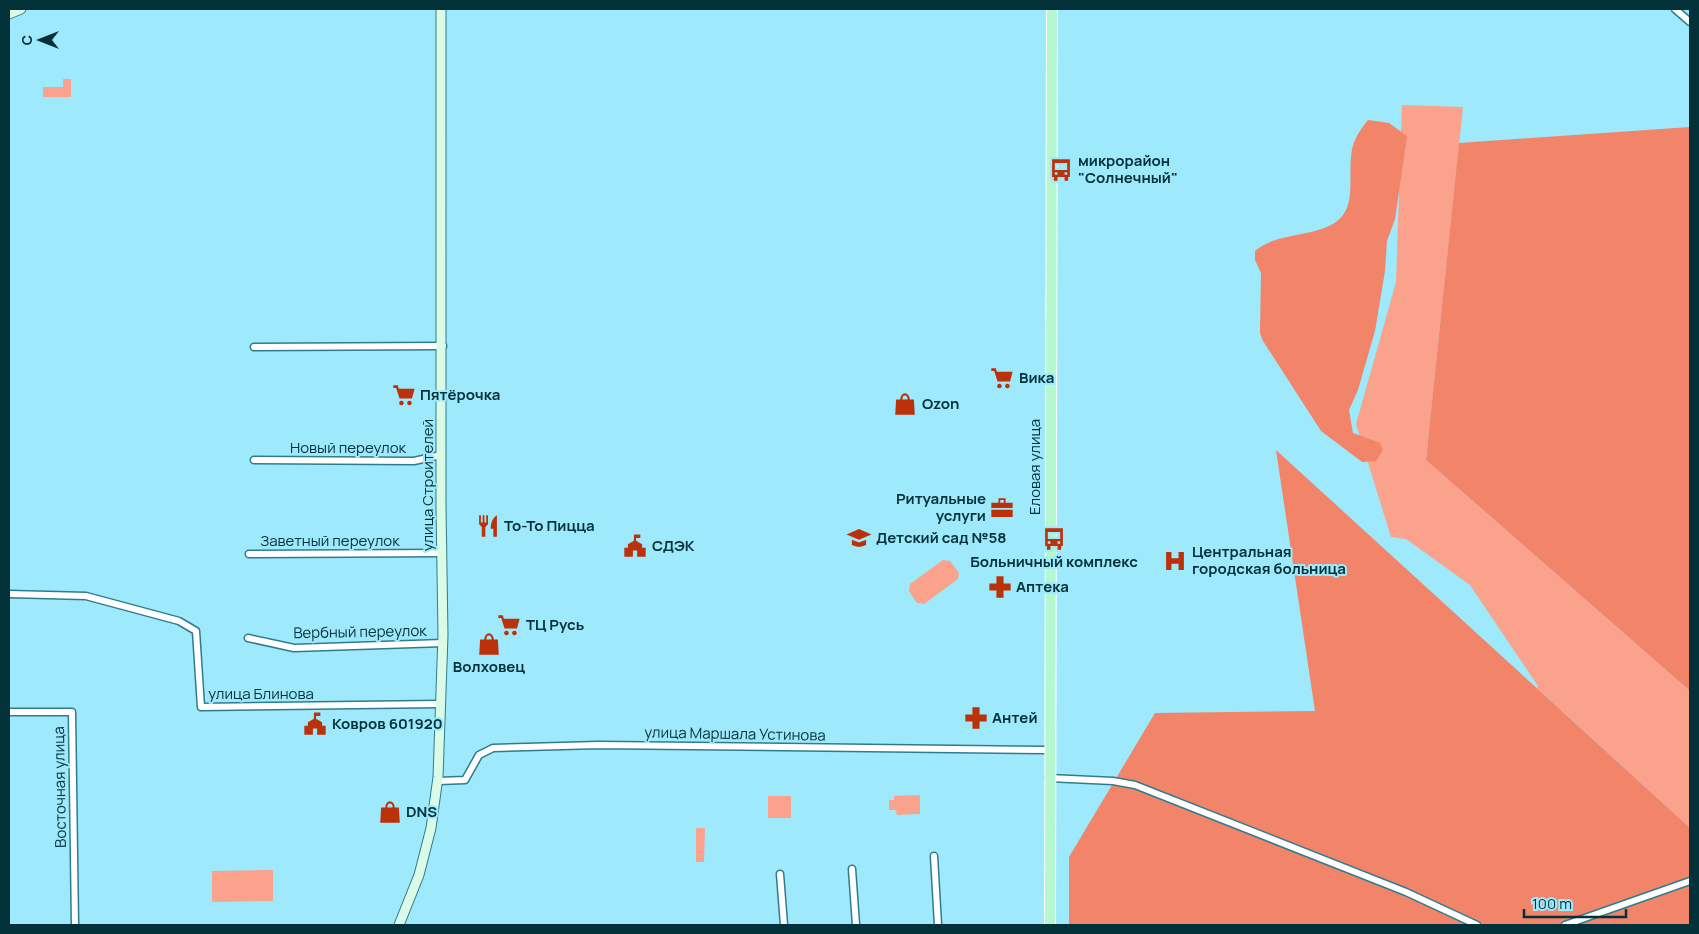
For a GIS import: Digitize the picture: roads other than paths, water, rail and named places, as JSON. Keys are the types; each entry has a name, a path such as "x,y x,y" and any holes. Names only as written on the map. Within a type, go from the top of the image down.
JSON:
{"main road":[{"path":"9,14 21,9"},
{"name":"улица Строителей","path":"399,925 419,875 431,828 438,781 439,704 443,643 441,9"},
{"name":"Еловая улица","path":"1050,925 1052,9"}],"street":[{"path":"1675,9 1690,22"},
{"path":"254,347 443,346"},
{"name":"Новый переулок","path":"254,460 414,461 441,455"},
{"name":"Заветный переулок","path":"249,554 442,553"},
{"name":"улица Блинова","path":"9,594 86,596 179,621 196,631 201,707 439,704"},
{"name":"Вербный переулок","path":"248,638 294,648 443,643"},
{"name":"Восточная улица","path":"9,712 72,712 75,925"},
{"name":"улица Маршала Устинова","path":"438,781 465,780 479,755 493,748 598,745 1049,750"},
{"path":"1049,778 1113,781 1135,785 1406,892 1477,925"},
{"path":"934,856 938,925"},
{"path":"852,869 856,925"},
{"path":"780,874 784,925"},
{"path":"1565,925 1690,880"}],"place":[{"name":"микрорайон \"Солнечный\"","path":"1061,170"},
{"name":"Вика","path":"1002,378"},
{"name":"Пятёрочка","path":"404,395"},
{"name":"Ozon","path":"905,404"},
{"name":"Ритуальные услуги","path":"1002,508"},
{"name":"То-То Пицца","path":"488,526"},
{"name":"Детский сад №58","path":"859,538"},
{"name":"Больничный комплекс","path":"1054,539"},
{"name":"СДЭК","path":"635,546"},
{"name":"Центральная городская больница","path":"1175,561"},
{"name":"Аптека","path":"1000,587"},
{"name":"ТЦ Русь","path":"509,625"},
{"name":"Волховец","path":"489,644"},
{"name":"Антей","path":"976,718"},
{"name":"Ковров 601920","path":"315,724"},
{"name":"DNS","path":"390,812"}]}
